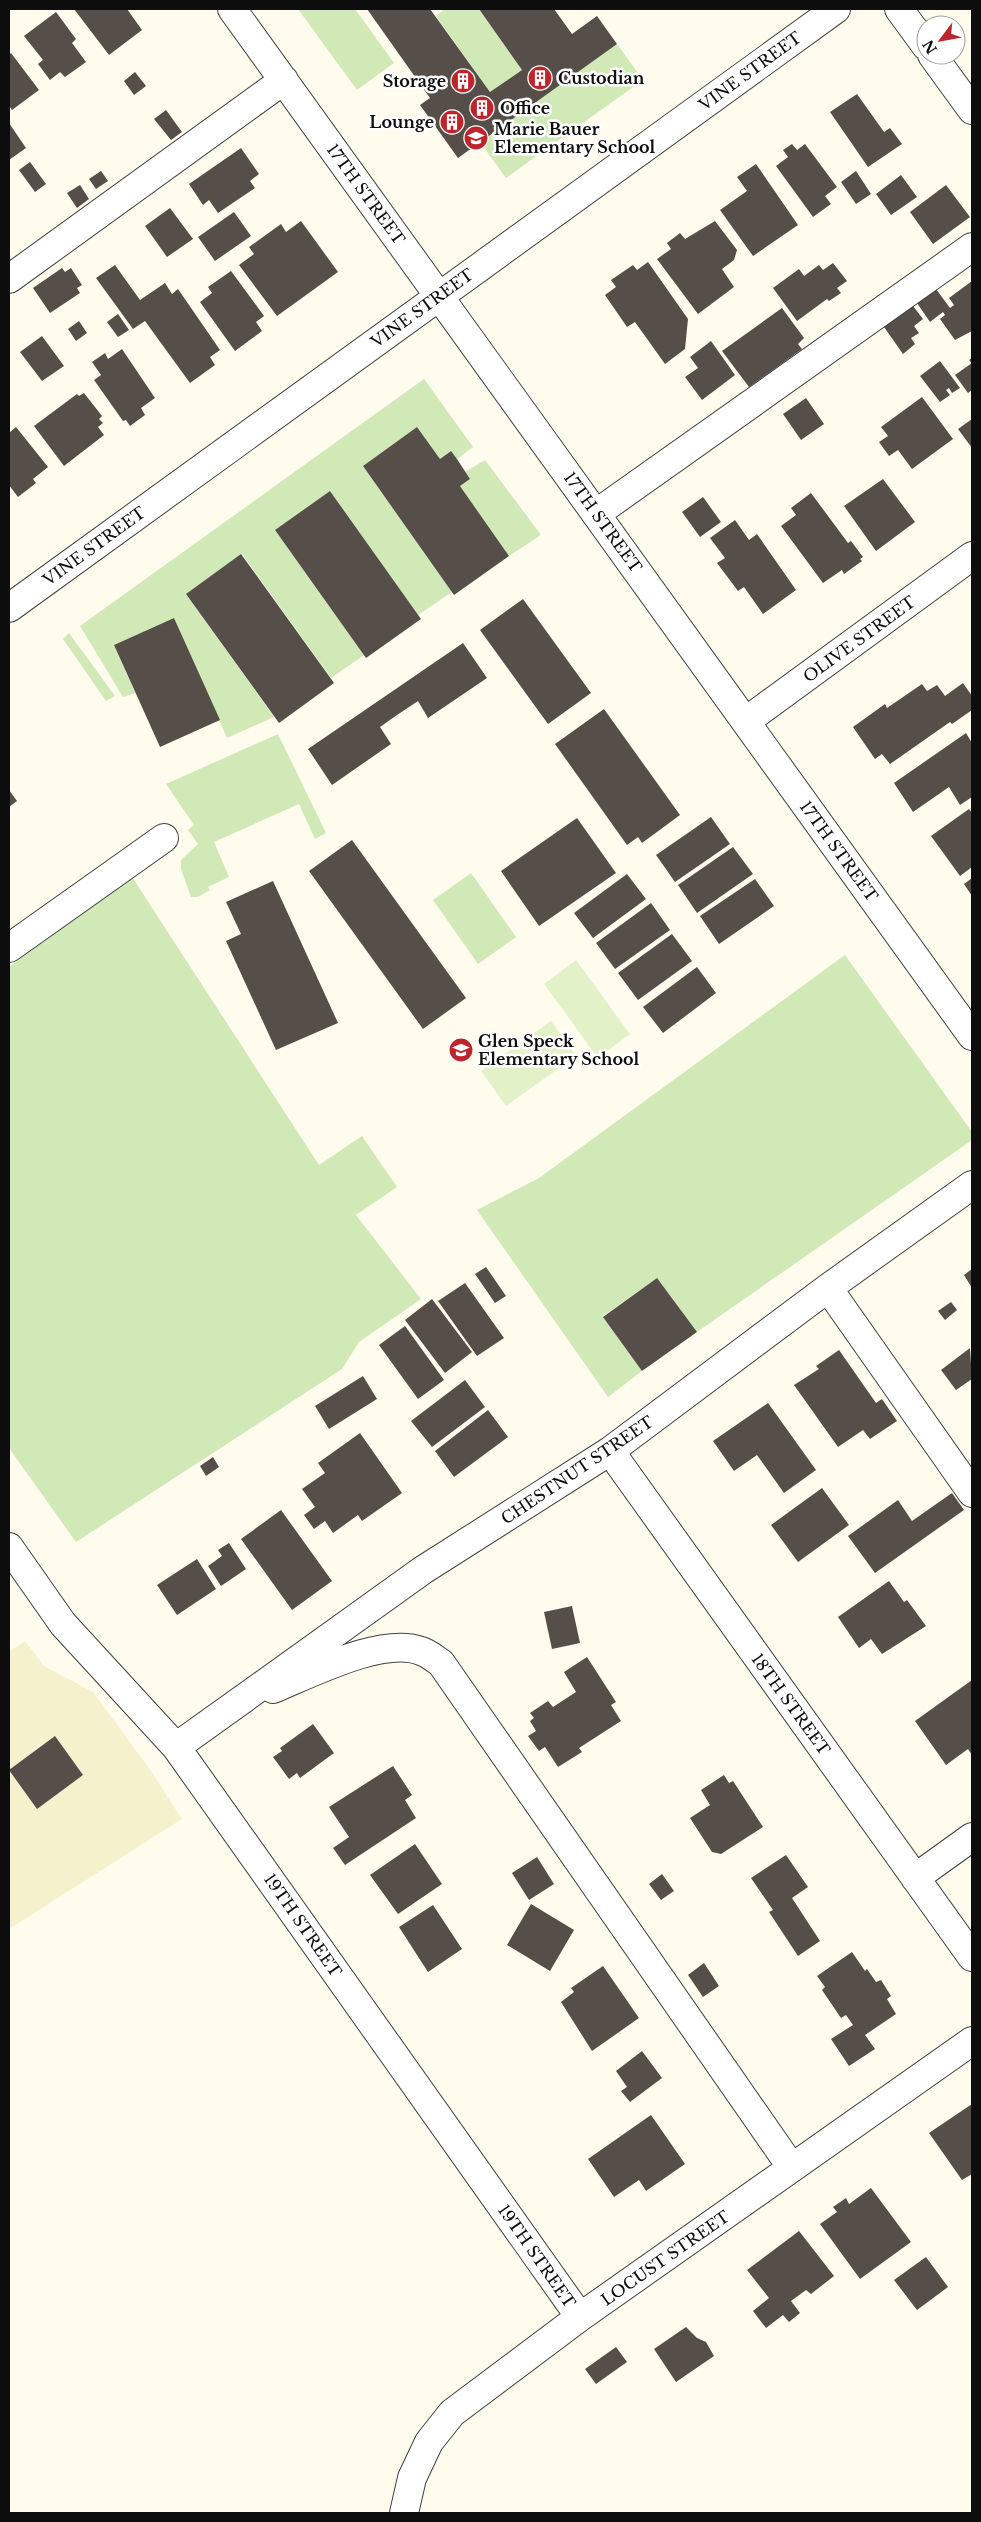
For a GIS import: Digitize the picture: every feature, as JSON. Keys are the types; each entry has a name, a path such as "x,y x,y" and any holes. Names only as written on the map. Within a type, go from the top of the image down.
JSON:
{"street":[{"name":"17TH STREET","path":"232,9 972,1036"},
{"name":"VINE STREET","path":"9,608 836,9"},
{"path":"899,9 916,32"},
{"path":"939,65 972,110"},
{"path":"9,279 284,80"},
{"path":"597,513 972,247"},
{"name":"OLIVE STREET","path":"746,721 970,563"},
{"path":"9,948 164,838"},
{"name":"CHESTNUT STREET","path":"176,1747 423,1570 610,1451 828,1288 972,1185"},
{"path":"828,1288 972,1493"},
{"name":"18TH STREET","path":"610,1451 972,1957"},
{"name":"19TH STREET","path":"9,1547 63,1624 176,1747 580,2317"},
{"path":"244,1700 368,1652 400,1648 421,1650 441,1663 792,2168"},
{"path":"916,1878 972,1837"},
{"name":"LOCUST STREET","path":"404,2513 412,2478 422,2456 429,2442 452,2413 580,2317 972,2040"}],"shaded area":[{"path":"25,1641 44,1666 93,1692 148,1767 182,1819 9,1929 9,1652"}],"green space":[{"path":"298,9 355,9 394,63 357,90"},
{"path":"445,9 479,9 522,70 490,92 436,16"},
{"path":"617,44 643,80 506,178 480,142"},
{"path":"424,379 473,447 457,459 450,451 440,459 417,427 363,466 452,592 418,615 330,491 275,530 364,655 331,678 242,554 186,594 274,717 227,738 174,618 114,645 135,693 123,697 80,626"},
{"path":"485,460 541,535 509,556 460,486 470,479 465,472"},
{"path":"69,633 115,696 106,701 63,639"},
{"path":"278,734 326,833 315,839 299,804 214,842 229,877 208,887 210,890 198,897 191,897 181,869 181,860 198,844 188,830 194,825 166,784"},
{"path":"471,873 516,937 478,964 433,900"},
{"path":"132,877 319,1165 362,1136 397,1187 356,1215 421,1299 359,1342 342,1369 76,1542 9,1448 9,967"},
{"path":"845,955 972,1132 972,1140 697,1332 657,1278 603,1316 642,1371 608,1397 477,1210 539,1178"},
{"path":"576,960 630,1034 598,1058 544,984"},
{"path":"551,1021 576,1056 506,1106 481,1071"}],"building":[{"path":"74,9 127,9 142,30 109,55"},
{"path":"367,9 430,9 490,92 522,70 479,9 554,9 572,34 597,16 617,44 458,158 420,105 430,98"},
{"path":"56,12 76,39 72,43 86,62 65,77 60,72 50,80 38,64 43,60 24,36"},
{"path":"11,53 39,90 12,110 9,106 9,55"},
{"path":"135,72 146,86 134,95 124,81"},
{"path":"857,94 884,132 890,128 902,144 868,167 830,112"},
{"path":"166,110 182,132 171,140 154,119"},
{"path":"9,123 26,148 9,160"},
{"path":"792,144 797,150 805,144 837,187 825,196 831,204 813,217 776,166 788,157 783,150"},
{"path":"241,148 259,174 250,181 255,188 218,213 209,200 203,205 189,184"},
{"path":"30,162 46,184 35,192 19,170"},
{"path":"756,164 798,225 753,256 720,210 747,191 737,177"},
{"path":"101,171 108,181 96,189 89,179"},
{"path":"856,171 871,194 856,204 841,182"},
{"path":"901,175 917,197 891,215 876,194"},
{"path":"80,185 89,199 77,208 67,193"},
{"path":"946,185 970,217 933,244 910,212"},
{"path":"170,208 193,239 167,257 145,226"},
{"path":"234,212 251,236 215,261 198,237"},
{"path":"301,221 338,272 277,316 239,265 254,254 249,247 281,224 286,232"},
{"path":"715,221 737,250 734,260 722,269 734,287 698,314 657,259 671,249 667,243 680,233 685,239"},
{"path":"648,262 688,319 685,349 665,364 635,322 627,327 605,295 616,287 611,280 633,265 637,270"},
{"path":"833,263 847,281 837,288 841,293 829,301 827,299 797,321 773,288 799,269 804,276 819,265 823,270"},
{"path":"115,265 140,300 165,283 172,294 178,289 220,350 210,357 215,365 190,383 145,321 133,329 96,278"},
{"path":"62,268 65,272 71,268 82,285 77,288 80,293 50,313 33,288"},
{"path":"231,271 264,316 256,322 262,331 235,351 200,302 212,293 208,287"},
{"path":"972,281 972,331 955,340 940,319 945,315 943,312 930,322 917,303 936,289 950,308 954,305 949,298"},
{"path":"913,306 923,319 914,326 919,333 911,338 915,344 903,354 884,327"},
{"path":"782,308 804,338 798,344 802,349 749,387 722,351"},
{"path":"118,314 129,330 118,337 107,322"},
{"path":"79,321 87,333 76,341 68,329"},
{"path":"42,336 64,366 42,381 20,352"},
{"path":"711,341 735,375 702,400 685,377 698,368 690,357"},
{"path":"122,349 155,398 141,408 145,415 130,426 126,420 123,421 94,380 101,375 92,362 105,353 108,359"},
{"path":"940,361 960,388 952,393 949,388 946,390 950,395 940,402 920,376"},
{"path":"972,363 972,390 968,393 955,375"},
{"path":"84,393 102,416 99,419 103,423 98,427 104,435 64,466 34,426 77,394 79,396"},
{"path":"922,397 953,439 912,469 898,450 889,456 879,442 888,436 881,427"},
{"path":"806,398 824,424 801,440 783,414"},
{"path":"972,419 972,448 958,429"},
{"path":"16,427 48,467 33,479 36,483 18,497 9,485 9,433"},
{"path":"417,427 440,459 451,451 457,459 470,479 460,486 509,556 454,595 363,466"},
{"path":"883,479 915,522 876,551 844,506"},
{"path":"330,491 421,619 366,658 275,530"},
{"path":"811,493 848,543 851,541 863,557 860,559 862,561 844,574 842,570 823,583 781,526 796,515 791,508"},
{"path":"703,497 721,522 700,537 682,512"},
{"path":"735,520 749,540 757,534 796,590 763,614 744,587 738,591 717,563 725,558 710,538"},
{"path":"241,554 334,683 279,723 186,594"},
{"path":"523,599 591,693 548,724 480,630"},
{"path":"174,618 220,720 160,747 114,645"},
{"path":"463,643 487,678 428,718 418,701 397,715 380,727 391,744 332,785 308,749"},
{"path":"963,683 972,696 972,710 952,724 950,722 890,764 882,754 875,759 853,727 885,704 887,708 922,684 927,691 937,685 945,696"},
{"path":"604,709 680,815 642,843 638,837 627,845 555,744"},
{"path":"966,733 972,743 972,797 960,805 949,787 913,812 894,783"},
{"path":"9,790 17,801 9,807"},
{"path":"969,809 972,813 972,867 960,876 931,836"},
{"path":"711,817 730,844 675,882 656,855"},
{"path":"577,818 616,873 539,926 501,871"},
{"path":"352,840 466,998 423,1029 309,871"},
{"path":"733,847 753,874 697,913 678,885"},
{"path":"627,874 646,899 593,938 574,913"},
{"path":"972,878 972,896 964,884"},
{"path":"755,879 774,906 719,944 700,916"},
{"path":"273,881 338,1023 276,1050 226,941 241,934 226,902"},
{"path":"651,903 670,930 615,969 596,943"},
{"path":"672,934 692,961 638,1000 618,973"},
{"path":"697,967 716,993 663,1033 643,1007"},
{"path":"486,1267 506,1296 495,1303 475,1274"},
{"path":"972,1269 972,1288 964,1275"},
{"path":"657,1278 697,1332 642,1371 603,1317"},
{"path":"465,1283 504,1338 477,1356 438,1301"},
{"path":"432,1299 472,1352 445,1373 405,1320"},
{"path":"951,1302 957,1310 945,1320 938,1311"},
{"path":"405,1326 444,1380 418,1399 379,1345"},
{"path":"970,1348 972,1379 956,1390 941,1370"},
{"path":"839,1350 876,1403 882,1399 897,1421 870,1439 863,1430 838,1447 794,1385 819,1369 816,1366"},
{"path":"363,1376 377,1399 329,1429 315,1406"},
{"path":"465,1380 485,1407 432,1447 411,1421"},
{"path":"768,1403 816,1470 784,1493 757,1455 734,1471 713,1441"},
{"path":"488,1410 508,1437 454,1477 435,1451"},
{"path":"360,1433 402,1493 362,1521 358,1515 333,1533 325,1521 314,1529 304,1515 315,1507 302,1489 325,1473 318,1463"},
{"path":"213,1457 219,1467 206,1476 200,1466"},
{"path":"822,1488 849,1525 798,1562 771,1525"},
{"path":"952,1493 964,1510 875,1573 848,1536 898,1500 912,1521"},
{"path":"281,1510 332,1581 292,1610 241,1539"},
{"path":"229,1543 246,1569 221,1586 208,1566 222,1556 218,1550"},
{"path":"197,1559 216,1589 177,1615 157,1585"},
{"path":"889,1581 904,1602 907,1600 926,1626 882,1654 871,1639 859,1648 838,1617"},
{"path":"572,1606 580,1643 552,1649 544,1612"},
{"path":"587,1657 616,1702 611,1705 621,1721 579,1748 582,1752 558,1767 545,1747 539,1751 528,1736 536,1731 530,1721 534,1718 530,1713 548,1701 553,1707 576,1692 564,1672"},
{"path":"972,1680 972,1755 968,1749 946,1765 915,1721"},
{"path":"313,1724 334,1753 300,1778 297,1773 289,1779 273,1757 282,1751 280,1748"},
{"path":"55,1736 83,1775 37,1809 9,1770"},
{"path":"393,1766 412,1795 405,1800 416,1818 345,1865 333,1848 349,1837 329,1807"},
{"path":"724,1775 729,1783 733,1781 763,1827 721,1854 712,1852 690,1818 710,1805 701,1790"},
{"path":"415,1844 442,1884 398,1914 370,1875"},
{"path":"786,1855 808,1887 792,1898 820,1941 798,1956 769,1912 773,1910 751,1878"},
{"path":"537,1857 554,1884 529,1900 512,1873"},
{"path":"662,1874 674,1891 661,1900 649,1884"},
{"path":"531,1904 574,1930 550,1971 507,1945"},
{"path":"433,1905 462,1949 428,1972 399,1927"},
{"path":"852,1952 865,1971 867,1969 876,1982 881,1980 891,1996 887,1999 896,2014 865,2035 875,2049 849,2066 831,2039 853,2025 846,2015 841,2018 822,1990 825,1987 817,1976"},
{"path":"704,1963 719,1986 703,1997 688,1975"},
{"path":"603,1966 639,2018 592,2051 561,2002 574,1992 571,1988"},
{"path":"642,2051 662,2078 630,2102 621,2091 627,2087 616,2071"},
{"path":"972,2104 972,2174 962,2180 929,2133"},
{"path":"651,2115 685,2164 646,2191 639,2180 614,2197 588,2159"},
{"path":"871,2188 911,2242 860,2279 820,2224 837,2212 833,2207 846,2198 849,2204"},
{"path":"799,2231 834,2276 811,2294 806,2290 791,2301 800,2313 789,2322 783,2315 766,2328 753,2311 769,2298 747,2270"},
{"path":"926,2257 948,2287 917,2310 894,2280"},
{"path":"686,2327 697,2338 706,2342 714,2356 676,2382 654,2349"},
{"path":"616,2347 627,2362 596,2384 585,2369"}],"place":[{"name":"Custodian","path":"540,78"},
{"name":"Storage","path":"463,81"},
{"name":"Office","path":"482,108"},
{"name":"Lounge","path":"452,122"},
{"name":"Marie Bauer Elementary School","path":"476,138"},
{"name":"Glen Speck Elementary School","path":"461,1050"}]}
